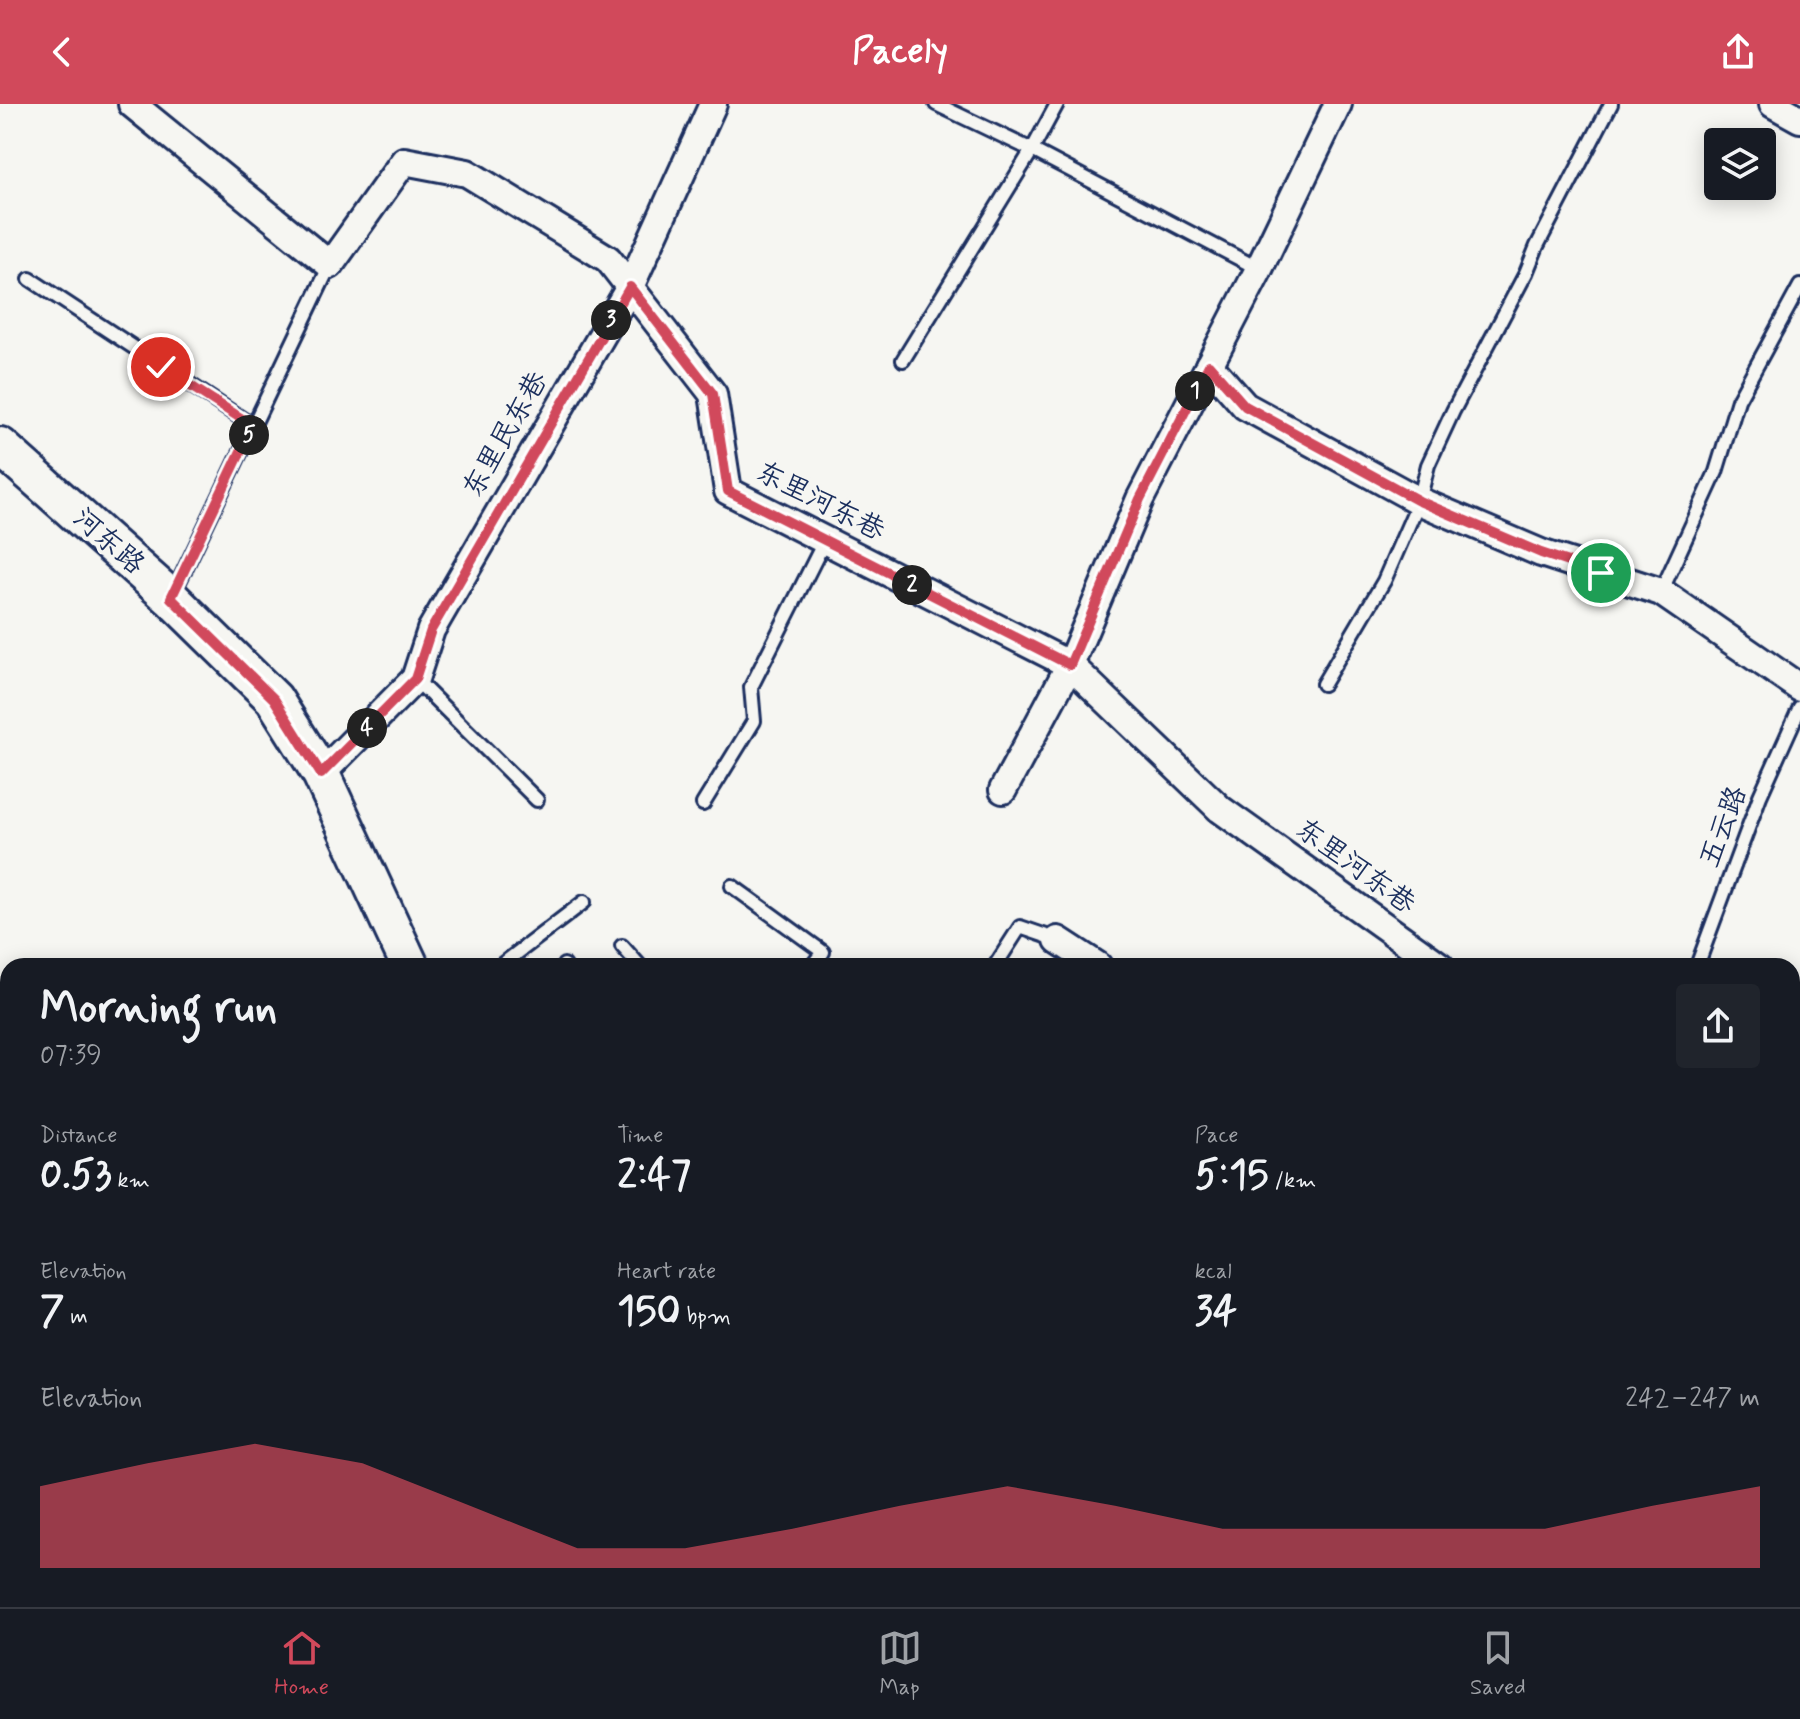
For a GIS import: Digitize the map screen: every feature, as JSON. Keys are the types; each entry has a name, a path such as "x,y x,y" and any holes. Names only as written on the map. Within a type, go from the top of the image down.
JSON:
{"main road":[{"name":"河东路","path":"0,446 171,598 274,699 321,774 406,958"}],"street":[{"path":"132,104 330,265"},
{"name":"东里民东巷","path":"321,774 415,679 431,630 630,287 713,104"},
{"path":"1003,790 1070,665 1140,499 1259,269 1338,104"},
{"path":"1773,104 1800,119"},
{"name":"东里河东巷","path":"330,265 404,161 467,173 608,259 713,394 728,491 1070,665 1220,809 1429,958"},
{"path":"1209,365 1245,406 1419,501 1541,553 1661,592 1800,688"},
{"path":"1058,940 1082,958"}],"lane":[{"path":"936,104 1032,150 1259,269"},
{"path":"903,360 1057,104"},
{"path":"1323,684 1384,581 1419,501 1428,465 1453,411 1611,104"},
{"path":"171,598 330,265"},
{"path":"30,279 253,426"},
{"path":"1661,592 1716,472 1738,400 1800,286"},
{"path":"703,804 754,721 751,687 825,540"},
{"path":"415,679 537,800"},
{"name":"五云路","path":"1700,958 1760,796 1800,707"},
{"path":"732,886 823,952 818,958"},
{"path":"510,958 584,902"},
{"path":"1000,958 1020,927 1058,940"},
{"path":"622,946 633,958"}],"route":[{"path":"161,367 253,426 171,598 274,699 321,774 415,679 431,630 630,287 713,394 728,491 1070,665 1140,499 1209,365 1245,406 1419,501 1541,553 1601,573"}]}
